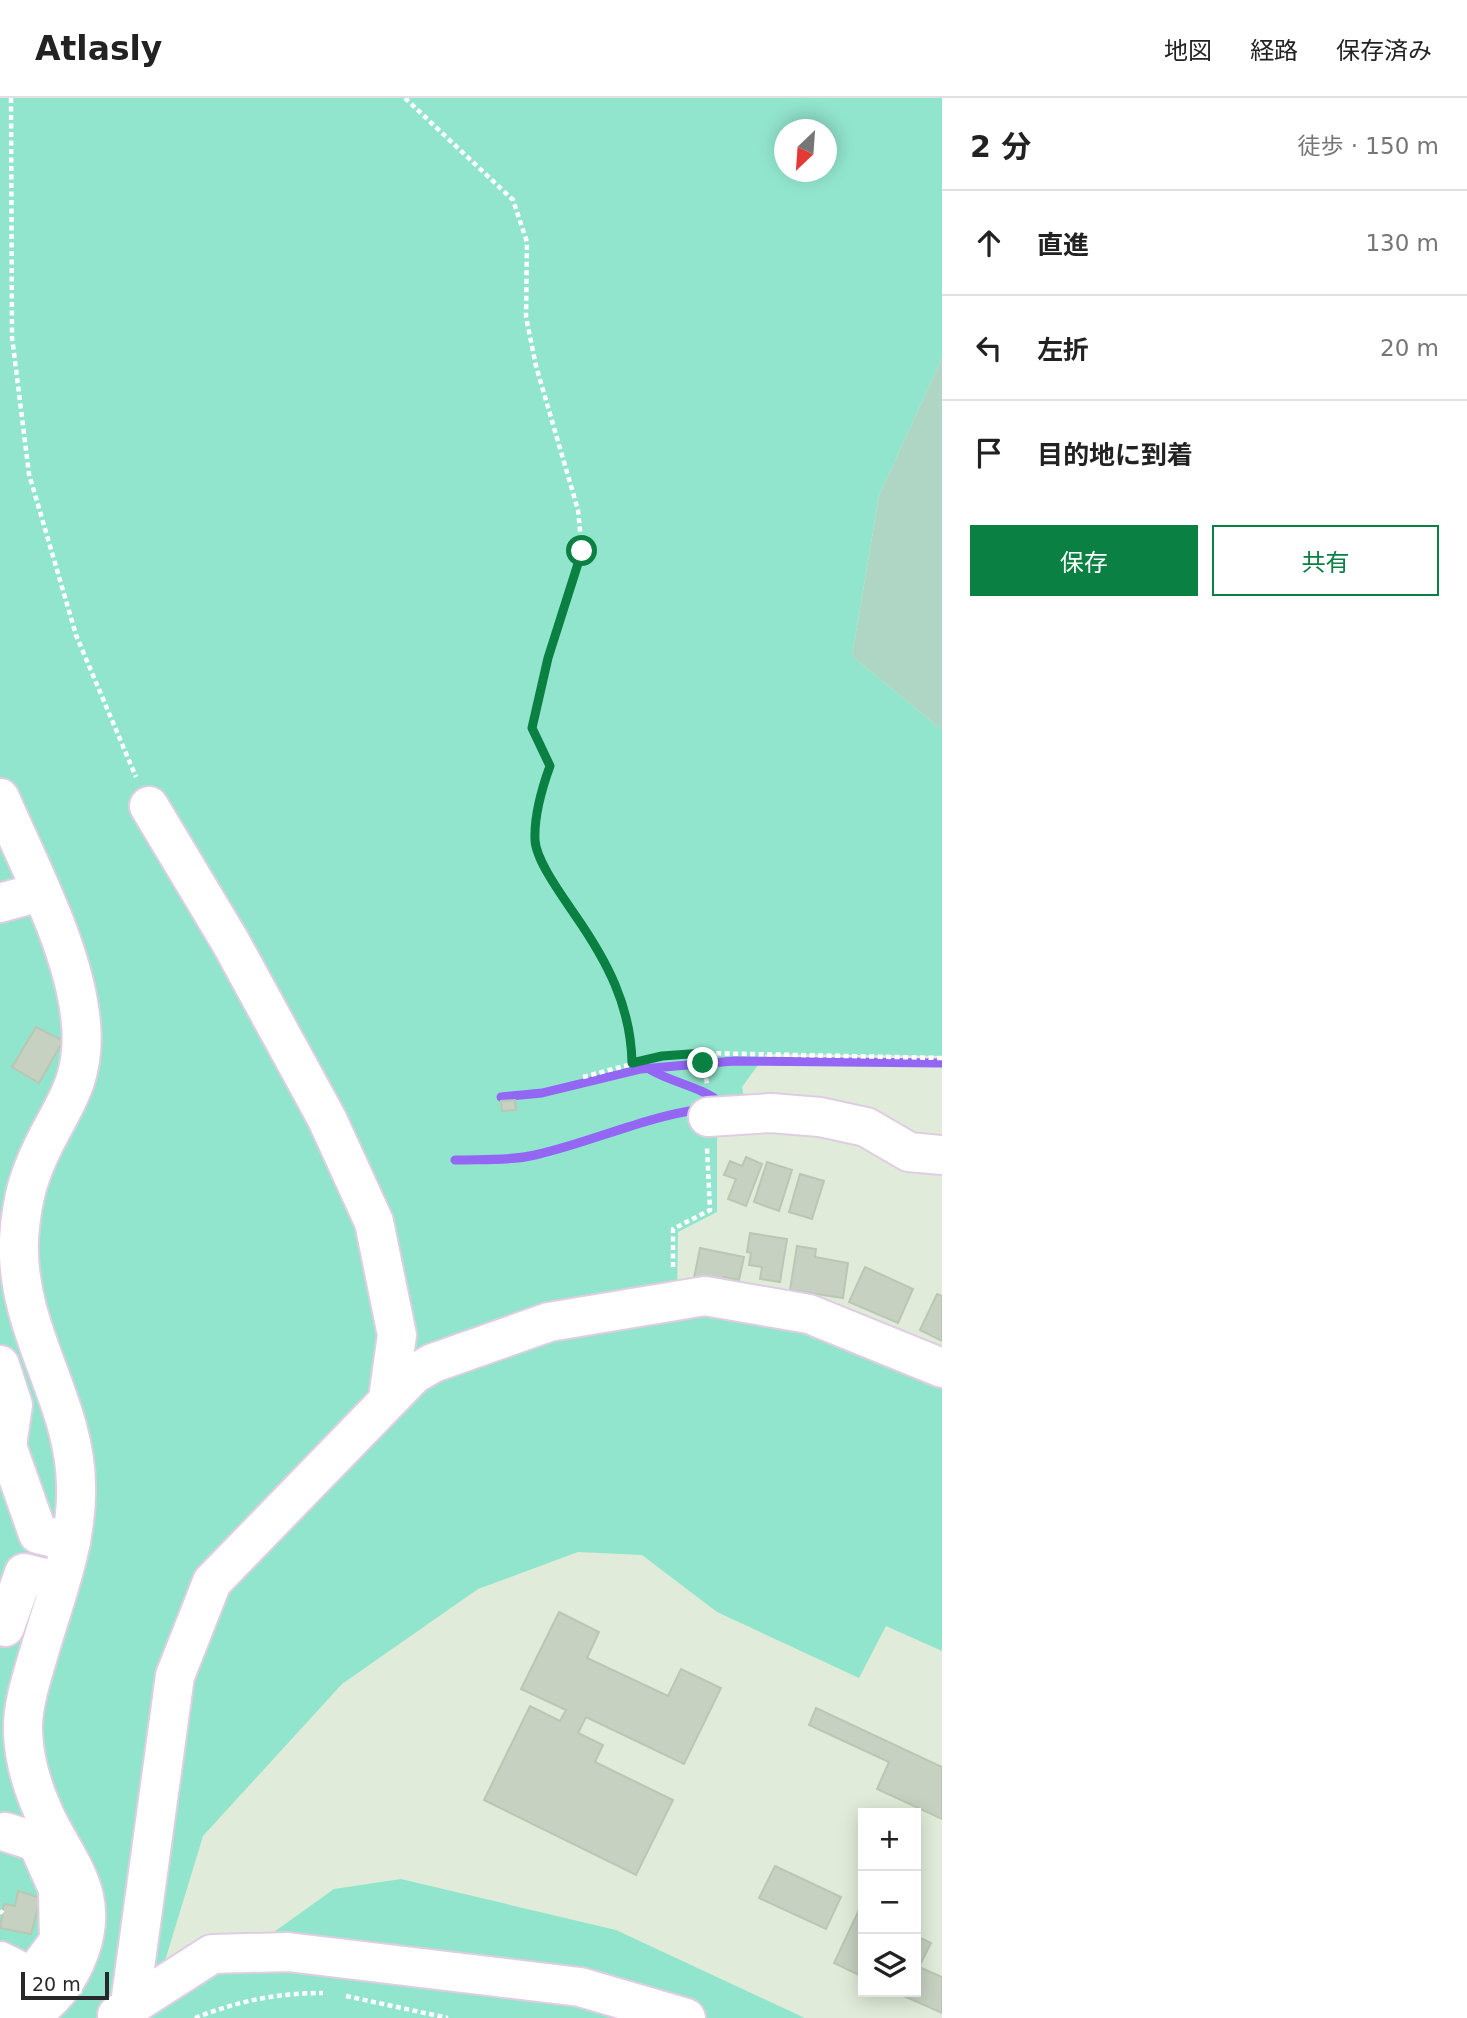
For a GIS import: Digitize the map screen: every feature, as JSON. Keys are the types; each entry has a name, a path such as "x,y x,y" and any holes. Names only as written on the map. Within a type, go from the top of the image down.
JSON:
{"street":[{"path":"0,798 73,971 81,1021 83,1058 71,1094 30,1176 19,1238 26,1313 73,1446 76,1483 42,1577 23,1732 32,1785 76,1870 87,1903 86,1935 72,1973 57,1995 28,2018"},
{"path":"149,806 231,943 320,1107 374,1222 397,1335 388,1399"},
{"path":"0,903 40,892"},
{"path":"708,1114 771,1113 820,1116 866,1127 909,1152 942,1155"},
{"path":"122,2011 175,1676 212,1583 414,1374 433,1363 549,1322 672,1299 705,1296 809,1314 942,1368"},
{"path":"0,1365 13,1405 7,1446 54,1538"},
{"path":"5,1627 42,1577"},
{"path":"0,2002 16,1969 59,1941 58,1889 37,1842 5,1832"},
{"path":"122,2011 212,1954 288,1952 580,1987 686,2018"}],"path":[{"path":"11,98 12,337 29,474 76,635 149,806"},
{"path":"405,98 513,200 527,242 526,317 537,366 578,510 582,551 548,658 532,728 550,766 542,788 534,841 553,882 616,981 631,1032 632,1063"},
{"path":"672,1299 673,1229 710,1210 708,1114 703,1053"},
{"path":"583,1077 662,1056 703,1053 942,1058"},
{"path":"195,2018 237,2002 279,1993 332,1992"},
{"path":"344,1995 447,2018"}],"shaded area":[{"path":"0,98 942,98 942,358 879,496 852,656 942,730 942,1056 766,1054 742,1087 744,1099 717,1123 717,1212 678,1232 677,1299 716,1314 804,1332 942,1386 942,1651 886,1626 859,1678 717,1612 642,1555 578,1552 478,1589 342,1684 203,1836 158,1984 204,1982 334,1889 401,1879 616,1930 805,2018 0,2018"}],"green space":[{"path":"942,358 942,730 852,656 879,496"}],"building":[{"path":"36,1027 63,1041 39,1083 12,1067"},
{"path":"515,1100 516,1110 502,1111 501,1101"},
{"path":"746,1157 762,1164 746,1206 728,1199 736,1179 724,1175 730,1161 742,1166"},
{"path":"767,1162 792,1170 779,1211 754,1202"},
{"path":"800,1174 824,1181 812,1219 789,1212"},
{"path":"750,1233 787,1239 780,1282 760,1279 762,1267 749,1265 751,1253 747,1252"},
{"path":"797,1246 816,1249 815,1257 848,1263 843,1298 790,1290"},
{"path":"700,1248 744,1257 739,1280 724,1277 722,1284 694,1278"},
{"path":"865,1267 913,1289 898,1323 849,1302"},
{"path":"937,1294 942,1296 942,1341 920,1330"},
{"path":"559,1612 599,1632 587,1658 668,1696 681,1669 721,1688 684,1764 586,1717 578,1733 603,1745 595,1762 673,1800 636,1875 484,1800 530,1706 560,1721 566,1710 521,1689"},
{"path":"816,1708 942,1767 942,1819 877,1789 889,1762 809,1725"},
{"path":"775,1866 841,1897 826,1929 759,1898"},
{"path":"18,1891 41,1898 31,1934 0,1928 4,1904 15,1906"},
{"path":"858,1912 858,1975 834,1963"},
{"path":"921,1938 931,1943 921,1963"},
{"path":"921,1968 942,1977 942,2013 906,1997 921,1997"}],"waterway":[{"path":"501,1097 542,1093 641,1069 734,1061 942,1063"},
{"path":"649,1069 704,1092 721,1103"},
{"path":"455,1160 506,1159 535,1155 657,1118 701,1109"}],"route":[{"path":"582,551 548,658 532,728 550,766 542,788 534,841 553,882 616,981 631,1032 632,1063 662,1056 703,1053 703,1063"}]}
